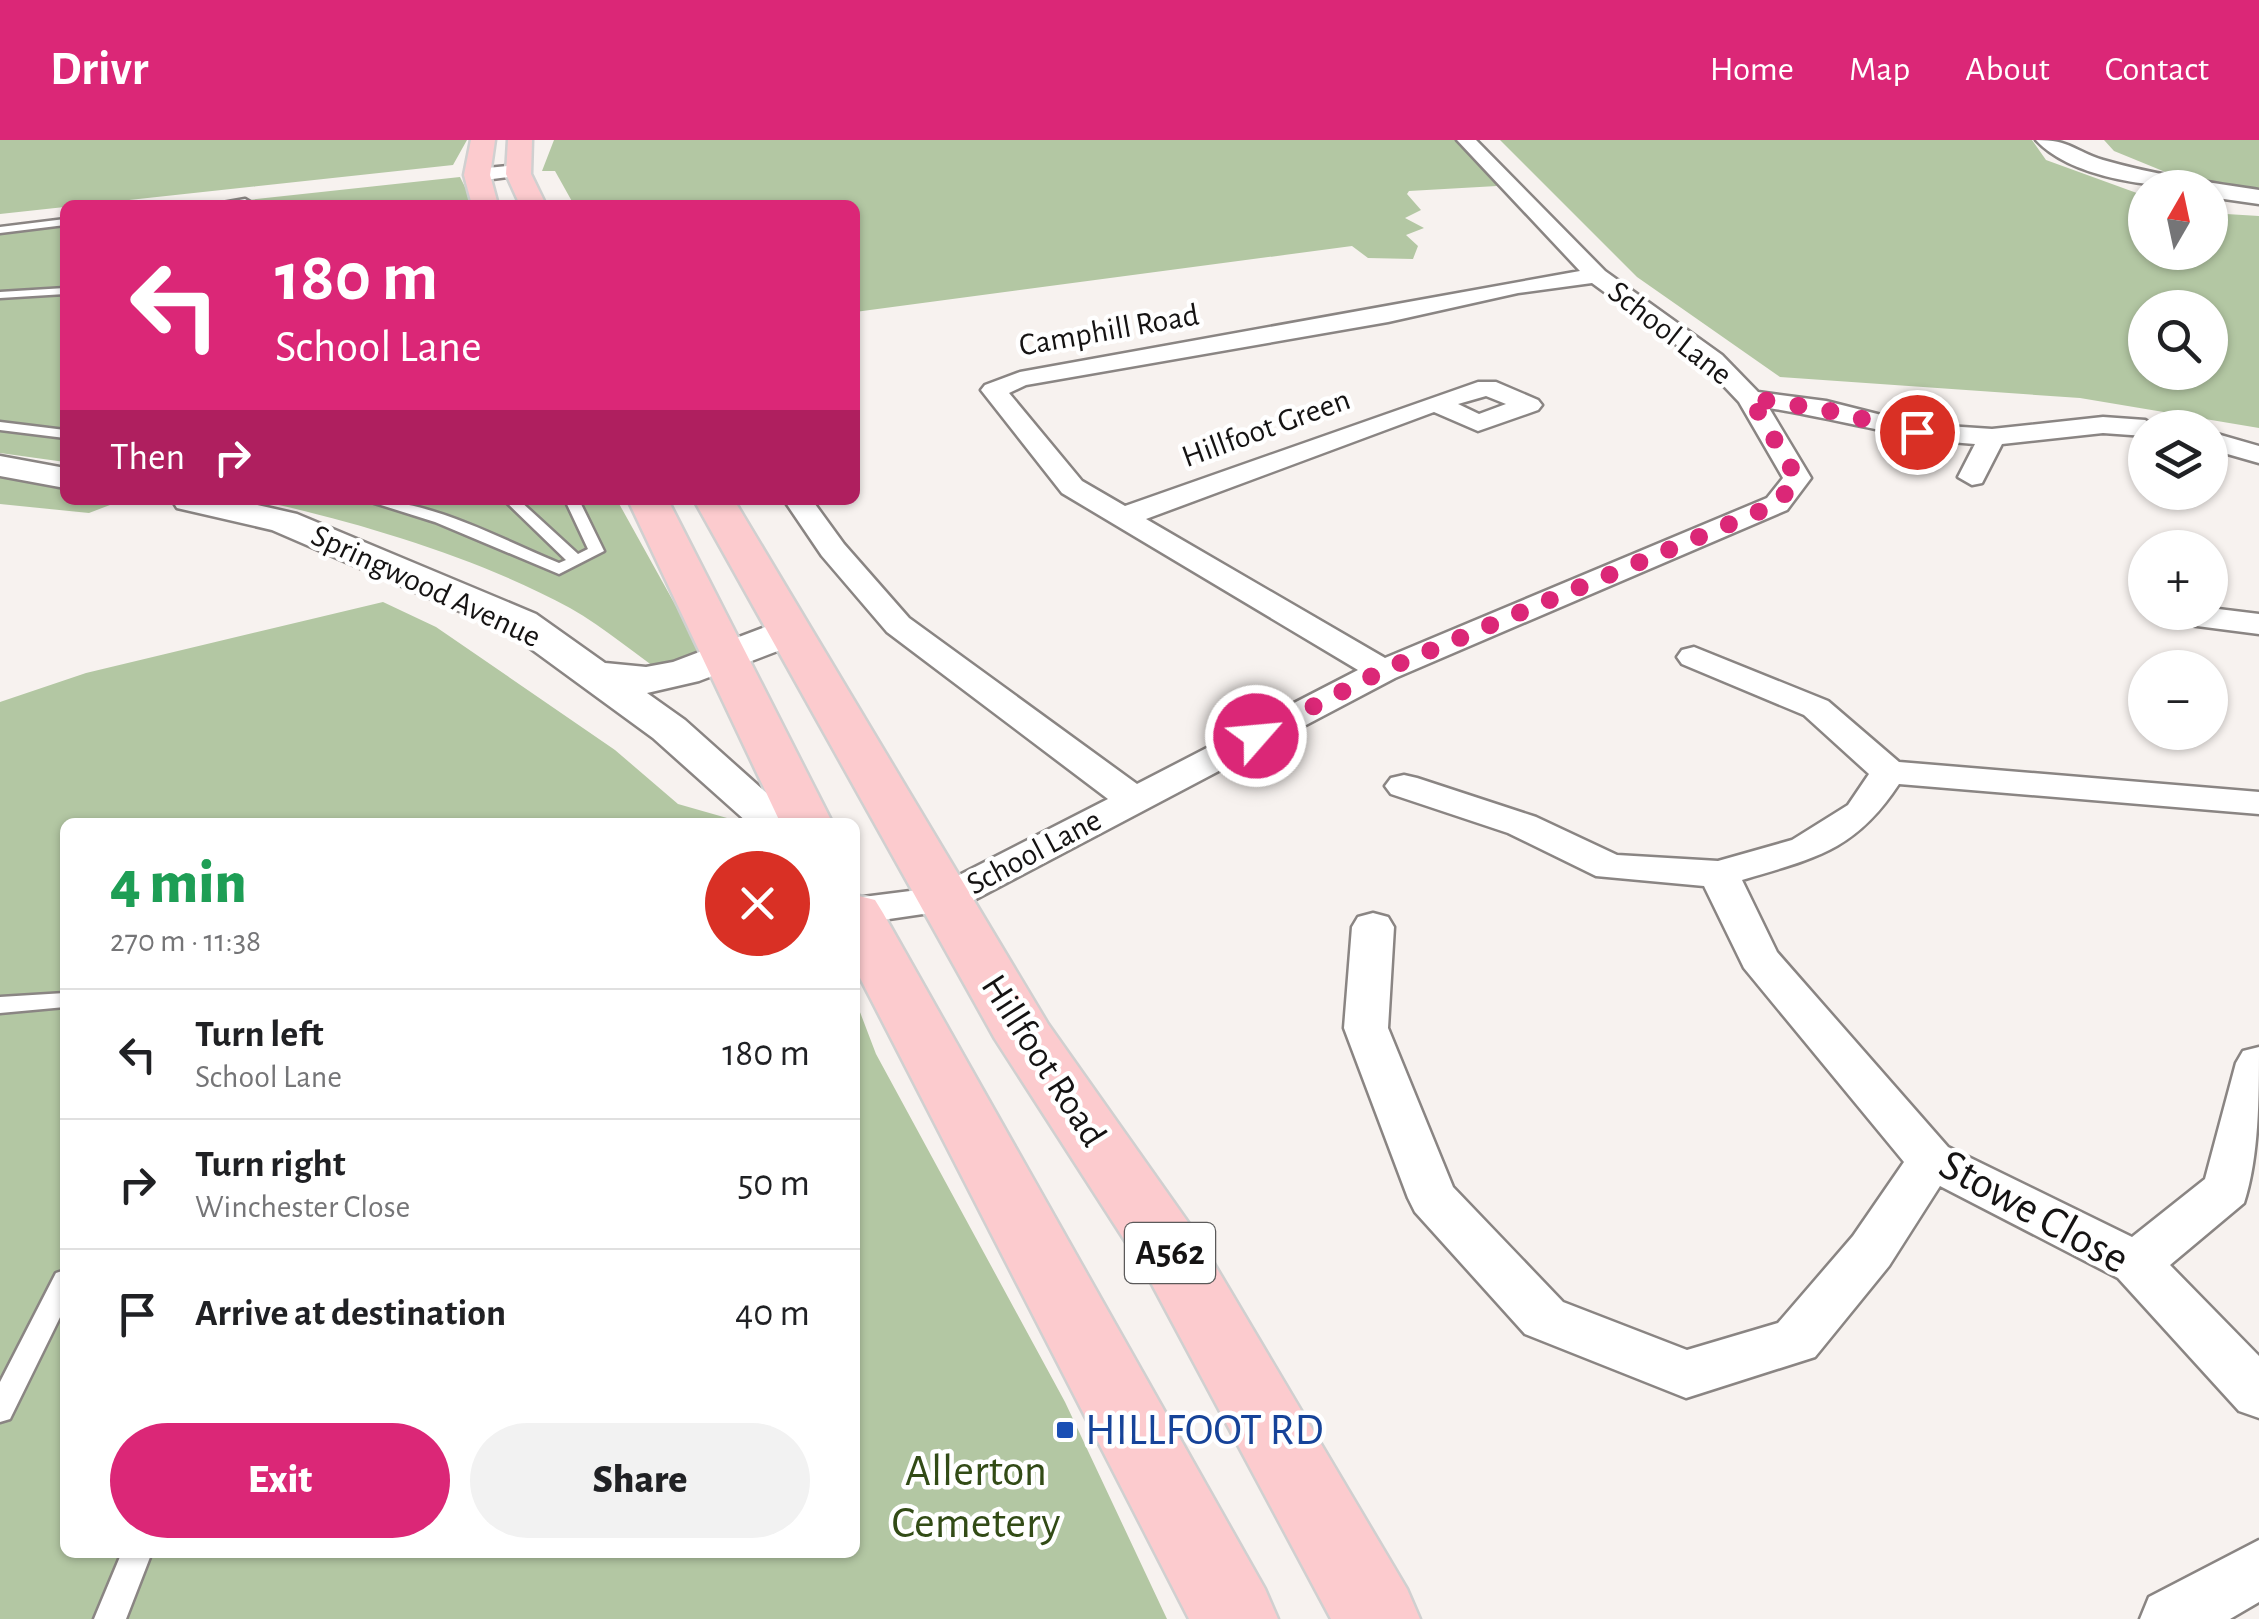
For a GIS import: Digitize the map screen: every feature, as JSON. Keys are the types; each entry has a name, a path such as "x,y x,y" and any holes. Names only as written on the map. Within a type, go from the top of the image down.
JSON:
{"highway":[{"path":"482,140 477,175 484,200"},
{"path":"520,140 517,171 531,200"},
{"path":"650,505 804,818"},
{"name":"Hillfoot Road","path":"717,505 788,634 872,771 942,900 1026,1039 1172,1255 1376,1619"},
{"path":"860,921 1236,1619"}],"street":[{"name":"School Lane","path":"860,911 942,900 1384,670 1777,504 1797,478 1750,398 1713,360 1596,276 1466,140"},
{"path":"2047,140 2090,164 2128,173"},
{"path":"477,175 517,171"},
{"path":"2228,193 2259,198"},
{"name":"Camphill Road","path":"1384,670 1072,487 994,390 1020,379 1322,328 1542,279 1596,276"},
{"path":"1750,398 1826,410 1917,432 1992,437 2103,425 2128,427"},
{"name":"Hillfoot Green","path":"1121,518 1436,403"},
{"path":"1972,477 1992,437"},
{"path":"2228,446 2259,455"},
{"path":"0,466 60,477"},
{"name":"Springwood Avenue","path":"211,505 284,522 522,623 669,729 769,818"},
{"path":"802,505 833,550 898,625 1134,800"},
{"path":"2228,620 2259,624"},
{"name":"Springwood Avenue","path":"596,675 646,680 684,672 788,634"},
{"path":"1694,656 1816,708 1889,772 2259,802"},
{"path":"1404,786 1522,825 1610,867 1719,874 1806,848 1861,813 1889,772"},
{"name":"Stowe Close","path":"1719,874 1760,958 1824,1040 1931,1160 2136,1263 2259,1394"},
{"path":"1373,926 1366,1028 1433,1198 1544,1318 1686,1374 1796,1342 1870,1251 1931,1160"},
{"path":"2136,1263 2227,1190 2259,1063"},
{"path":"2171,1619 2259,1568"}],"lane":[{"path":"0,230 60,223"},
{"path":"0,295 60,291"},
{"path":"0,426 60,433"},
{"path":"389,505 440,520 558,569 596,552 574,505"},
{"path":"516,505 574,560"},
{"path":"0,1005 60,1000"},
{"path":"0,1410 60,1292"},
{"path":"110,1619 135,1558"}],"green space":[{"path":"0,140 467,140 453,165 129,200 60,200 60,208 0,214"},
{"path":"554,140 1460,140 1472,150 1497,186 1409,191 1407,194 1421,210 1405,218 1424,228 1406,235 1418,246 1413,259 1368,258 1352,246 860,311 860,200 571,200 555,171 542,171"},
{"path":"1500,140 2032,140 2046,160 2128,190 2128,270 2228,270 2228,214 2259,216 2259,428 2228,423 2228,410 2152,410 2080,398 1780,377 1637,277"},
{"path":"2104,140 2259,140 2259,191 2228,189 2228,170 2160,170 2114,151"},
{"path":"460,177 472,200 248,200"},
{"path":"60,221 60,461 0,453 0,227"},
{"path":"0,471 60,471 60,505 110,505 89,513 0,504"},
{"path":"277,505 620,505 712,671 671,679 609,633 535,590 458,558"},
{"name":"Allerton Cemetery","path":"383,602 436,627 615,750 678,804 727,818 60,818 60,1558 860,1558 860,1012 876,1054 1065,1402 1167,1619 0,1619 0,702 86,673"}],"place":[{"name":"HILLFOOT RD","path":"1065,1430"}],"route":[{"path":"1256,736 1384,670 1777,504 1797,478 1750,398 1826,410 1917,432"}]}
